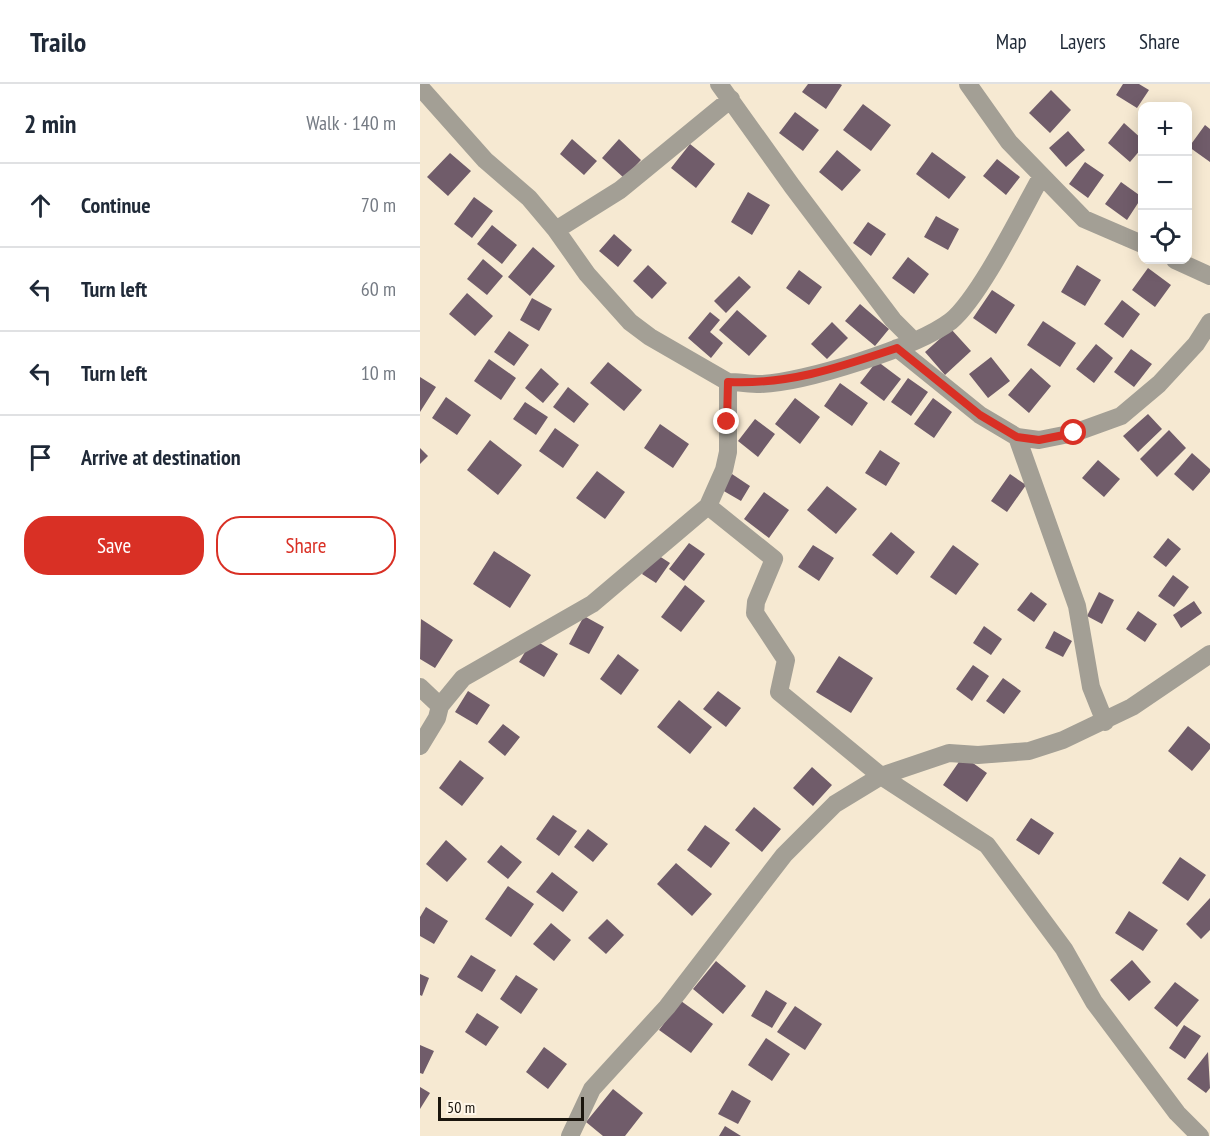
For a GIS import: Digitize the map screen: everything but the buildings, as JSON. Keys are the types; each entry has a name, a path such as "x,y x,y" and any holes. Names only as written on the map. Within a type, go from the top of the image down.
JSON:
{"street":[{"path":"719,84 893,320 914,341"},
{"path":"968,84 1009,142 1084,219 1138,242"},
{"path":"420,87 485,160 529,198 556,230 587,274 630,322 650,337 728,382 762,384 796,378 897,348 951,320 978,286 1041,177"},
{"path":"556,230 620,190 731,99"},
{"path":"1184,264 1210,276"},
{"path":"897,348 980,415 1017,437 1039,440 1074,433 1120,416 1159,384 1196,344 1210,322"},
{"path":"420,746 437,718 440,706 463,678 592,604 708,506 724,470 728,452 728,382"},
{"path":"1017,437 1077,606 1091,687 1105,722"},
{"path":"708,506 774,559 756,602 755,613 786,660 779,692 881,776 987,845 1064,949 1094,1002 1177,1113 1200,1136"},
{"path":"570,1136 592,1089 666,1007 784,855 835,804 881,776 950,753 978,755 1029,751 1105,722 1210,654"},
{"path":"420,687 440,706"}],"route":[{"path":"727,422 728,382 762,384 796,378 897,348 980,415 1017,437 1039,440 1074,433"}]}
